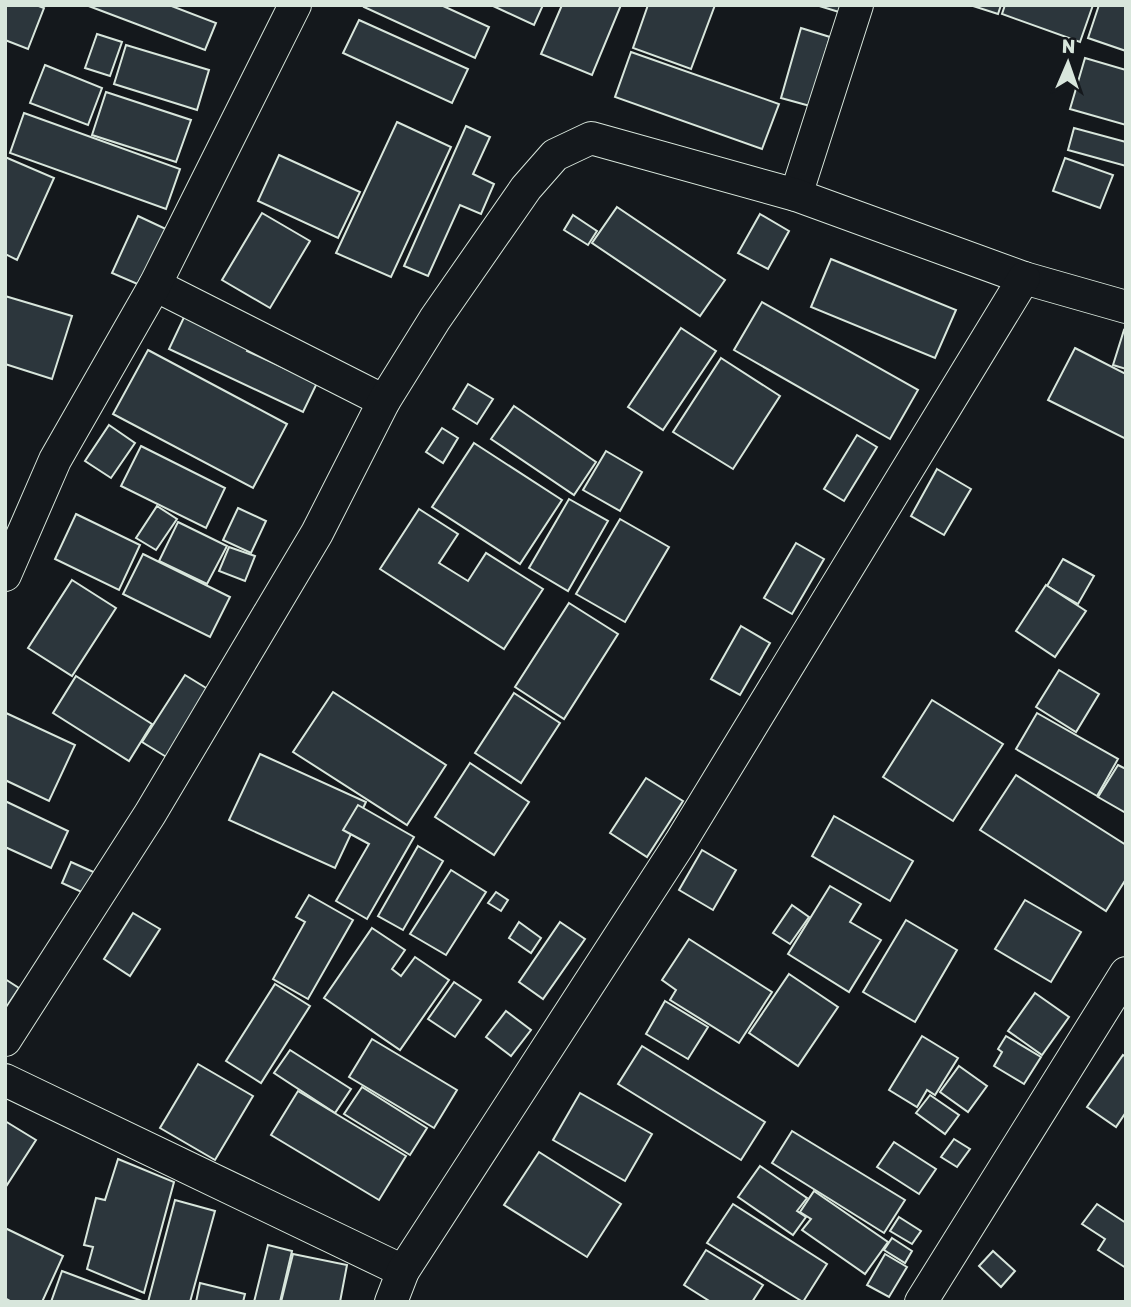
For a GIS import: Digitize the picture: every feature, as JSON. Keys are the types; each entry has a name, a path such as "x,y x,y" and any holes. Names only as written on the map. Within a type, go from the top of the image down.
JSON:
{"street":[{"path":"5,575 55,460 155,285 295,5"},
{"path":"796,195 857,5"},
{"path":"5,1040 150,814 303,557 384,401 435,319 526,188 555,155 591,138 796,195 1024,278 1126,307"},
{"path":"391,1302 403,1271 680,843 1024,278"},
{"path":"155,285 384,401"},
{"path":"921,1302 1126,972"},
{"path":"5,1080 403,1271"}],"building":[{"path":"5,5 36,5 44,8 28,49 5,40"},
{"path":"86,5 169,5 216,23 205,50"},
{"path":"441,5 489,27 475,58 364,7"},
{"path":"491,5 543,5 534,25"},
{"path":"562,5 621,5 592,75 541,54"},
{"path":"648,5 715,5 691,69 633,48"},
{"path":"816,5 841,5 839,12"},
{"path":"970,5 1001,5 998,14"},
{"path":"1005,5 1093,5 1080,42 1002,14"},
{"path":"1099,5 1126,5 1126,51 1088,38"},
{"path":"359,20 468,69 452,103 343,53"},
{"path":"801,28 830,37 810,106 781,98"},
{"path":"97,34 122,42 110,76 85,68"},
{"path":"126,45 209,70 197,110 114,84"},
{"path":"631,52 779,104 762,149 615,97"},
{"path":"1085,58 1126,70 1126,125 1070,109"},
{"path":"45,65 102,88 88,125 30,103"},
{"path":"106,92 191,120 176,162 92,135"},
{"path":"24,113 180,169 166,209 10,153"},
{"path":"397,122 451,147 391,277 336,253"},
{"path":"466,126 490,137 473,174 494,184 481,214 460,205 428,276 404,266"},
{"path":"1074,128 1126,142 1126,166 1068,150"},
{"path":"279,155 360,192 338,238 258,201"},
{"path":"5,157 54,178 17,260 5,254"},
{"path":"1065,158 1113,175 1100,208 1053,191"},
{"path":"617,207 725,280 700,316 592,243"},
{"path":"262,213 310,241 270,308 222,280"},
{"path":"760,214 789,231 768,269 738,253"},
{"path":"573,215 597,231 588,245 564,230"},
{"path":"138,216 168,230 142,286 112,273"},
{"path":"831,259 956,310 935,358 811,307"},
{"path":"5,296 72,316 52,379 5,364"},
{"path":"762,302 918,390 890,439 734,350"},
{"path":"186,313 250,344 247,351 317,383 303,412 169,349"},
{"path":"681,328 716,351 663,430 628,407"},
{"path":"1124,330 1126,331 1126,369 1113,365"},
{"path":"1075,348 1126,374 1126,439 1048,400"},
{"path":"148,350 287,424 253,488 113,414"},
{"path":"721,358 780,396 733,469 673,432"},
{"path":"468,384 493,399 477,424 453,409"},
{"path":"514,406 596,462 574,495 491,439"},
{"path":"109,425 135,443 111,478 85,461"},
{"path":"442,428 458,438 443,463 426,452"},
{"path":"857,435 877,447 844,501 824,489"},
{"path":"474,443 562,500 520,564 432,507"},
{"path":"141,446 225,488 206,528 121,486"},
{"path":"606,451 642,472 620,511 583,490"},
{"path":"937,469 971,489 944,535 911,516"},
{"path":"569,499 608,521 568,591 529,568"},
{"path":"157,506 177,519 156,550 136,538"},
{"path":"238,508 266,521 251,553 223,540"},
{"path":"419,509 458,534 439,563 468,581 486,553 543,589 504,649 380,569"},
{"path":"76,514 140,545 119,590 55,559"},
{"path":"620,519 669,547 625,622 576,594"},
{"path":"178,522 227,546 207,584 159,561"},
{"path":"796,543 824,559 792,614 764,598"},
{"path":"229,547 255,556 245,581 219,571"},
{"path":"143,554 230,597 210,637 123,594"},
{"path":"1063,559 1094,576 1078,604 1047,586"},
{"path":"72,580 116,608 72,676 28,648"},
{"path":"1046,585 1086,611 1055,657 1016,631"},
{"path":"569,603 618,634 564,719 515,687"},
{"path":"741,626 770,643 740,695 711,679"},
{"path":"1059,670 1099,694 1076,732 1036,707"},
{"path":"185,675 211,691 168,758 142,742"},
{"path":"76,676 152,724 129,761 53,713"},
{"path":"333,692 446,765 407,825 293,752"},
{"path":"514,693 560,723 521,783 475,753"},
{"path":"932,700 1003,744 953,821 883,777"},
{"path":"6,713 75,745 49,801 5,780"},
{"path":"1037,713 1118,759 1097,796 1016,749"},
{"path":"260,754 366,802 335,868 229,820"},
{"path":"470,763 529,802 494,855 435,817"},
{"path":"1118,765 1126,769 1126,813 1098,797"},
{"path":"1016,775 1126,845 1126,879 1106,911 980,830"},
{"path":"646,778 683,801 647,857 610,833"},
{"path":"5,801 68,831 51,868 5,847"},
{"path":"358,805 414,837 367,919 336,901 369,844 343,830"},
{"path":"834,816 913,861 890,901 812,856"},
{"path":"418,846 443,861 403,930 378,916"},
{"path":"702,850 736,870 713,910 679,890"},
{"path":"71,862 98,874 88,895 62,883"},
{"path":"451,870 486,892 446,955 410,934"},
{"path":"830,886 861,904 850,922 881,940 849,992 788,954"},
{"path":"496,892 508,900 501,911 488,903"},
{"path":"309,895 353,920 308,999 273,979 305,922 296,917"},
{"path":"1025,900 1081,932 1051,982 995,949"},
{"path":"792,905 809,917 790,944 773,933"},
{"path":"133,913 160,929 130,976 104,959"},
{"path":"906,920 957,950 915,1022 863,992"},
{"path":"519,922 541,938 531,953 509,938"},
{"path":"560,922 585,939 543,999 519,982"},
{"path":"372,928 405,950 392,969 401,976 415,957 449,980 400,1050 324,998"},
{"path":"689,939 772,992 739,1043 670,1000 676,990 662,980"},
{"path":"789,974 838,1007 798,1066 749,1033"},
{"path":"5,979 19,988 5,1009"},
{"path":"454,982 481,1000 455,1037 428,1019"},
{"path":"275,984 310,1006 261,1083 226,1061"},
{"path":"1035,993 1069,1017 1042,1055 1008,1031"},
{"path":"665,1001 708,1027 688,1059 646,1034"},
{"path":"506,1011 531,1030 511,1056 486,1037"},
{"path":"922,1036 958,1058 935,1095 927,1090 917,1107 889,1090"},
{"path":"1006,1036 1041,1057 1024,1084 994,1066 1002,1052 998,1049"},
{"path":"372,1039 457,1090 434,1128 349,1077"},
{"path":"642,1046 765,1122 741,1160 618,1084"},
{"path":"290,1050 351,1089 335,1113 274,1073"},
{"path":"1123,1055 1126,1057 1126,1112 1116,1127 1087,1107"},
{"path":"198,1064 253,1096 215,1160 160,1128"},
{"path":"959,1066 987,1086 968,1112 940,1092"},
{"path":"362,1087 427,1128 410,1155 344,1114"},
{"path":"298,1091 406,1156 379,1200 271,1135"},
{"path":"580,1093 652,1134 625,1181 553,1140"},
{"path":"930,1095 959,1115 945,1134 916,1113"},
{"path":"5,1121 36,1140 5,1188"},
{"path":"792,1131 905,1200 884,1233 772,1163"},
{"path":"954,1139 970,1149 957,1167 941,1157"},
{"path":"894,1142 936,1169 919,1194 877,1167"},
{"path":"539,1152 621,1204 587,1257 504,1205"},
{"path":"118,1159 174,1182 144,1293 87,1269 93,1247 84,1245 96,1198 105,1200"},
{"path":"760,1166 807,1198 797,1211 806,1217 793,1235 738,1197"},
{"path":"814,1191 888,1242 865,1274 802,1230 811,1219 800,1212"},
{"path":"175,1200 215,1211 190,1302 148,1302"},
{"path":"733,1204 827,1264 803,1302 707,1243"},
{"path":"1097,1204 1126,1223 1126,1268 1098,1250 1105,1239 1082,1224"},
{"path":"899,1217 921,1231 912,1244 890,1231"},
{"path":"5,1228 63,1256 42,1302 12,1302 5,1298"},
{"path":"892,1238 912,1251 905,1263 884,1250"},
{"path":"268,1245 292,1251 280,1302 254,1302"},
{"path":"706,1250 763,1285 752,1302 711,1302 684,1285"},
{"path":"993,1251 1015,1271 1001,1287 979,1266"},
{"path":"293,1254 347,1265 340,1302 281,1302"},
{"path":"885,1254 907,1267 889,1297 867,1285"},
{"path":"62,1271 142,1301 142,1302 51,1302"},
{"path":"200,1283 245,1294 243,1302 196,1302"}]}
